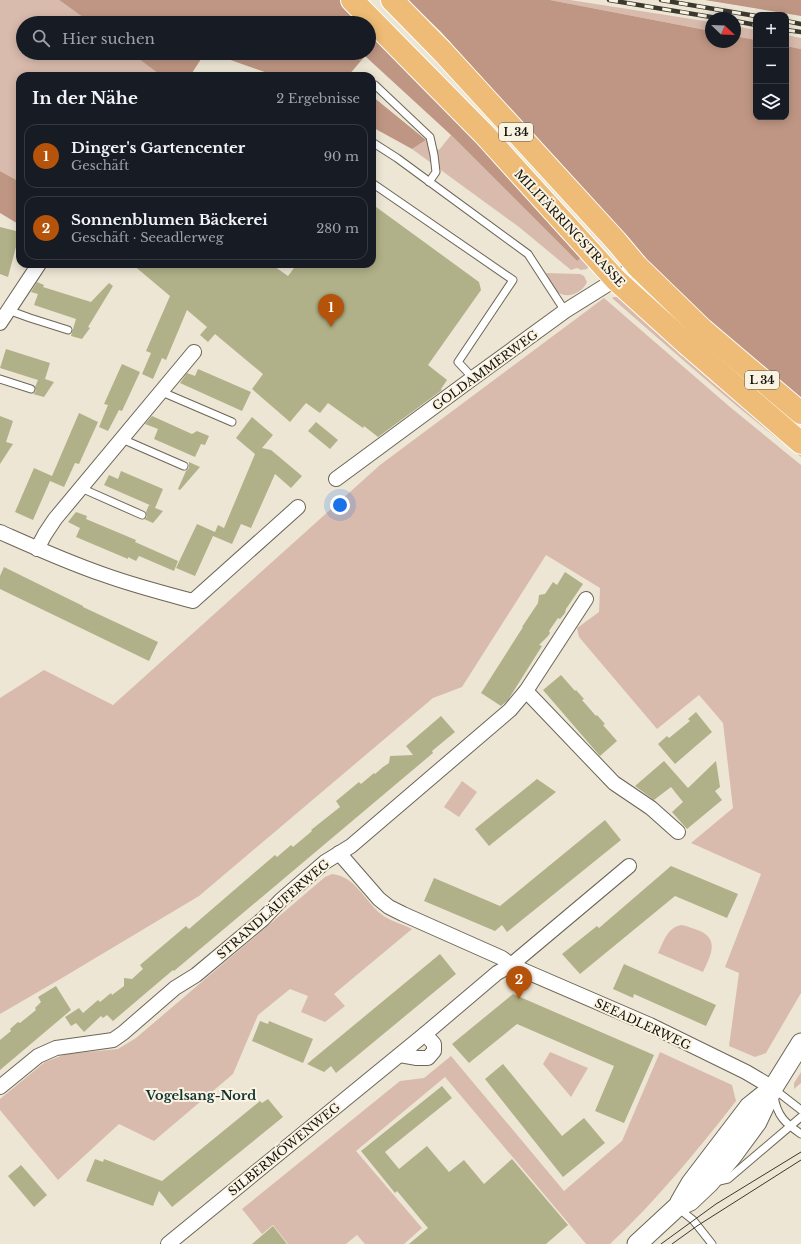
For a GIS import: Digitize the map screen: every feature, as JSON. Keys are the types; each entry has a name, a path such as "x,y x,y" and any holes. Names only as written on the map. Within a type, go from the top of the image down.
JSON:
{"main road":[{"name":"MILITÄRRINGSTRASSE","path":"352,0 368,16"},
{"name":"MILITÄRRINGSTRASSE","path":"392,0 476,89 616,241 637,266 703,330 801,413"},
{"name":"MILITÄRRINGSTRASSE","path":"376,24 484,134 616,280 690,347 801,443"},
{"path":"677,1207 690,1201 732,1156 757,1122 773,1088 801,1043"},
{"path":"637,1244 677,1207 691,1183 749,1107 773,1088"}],"street":[{"name":"GOLDAMMERWEG","path":"336,479 472,378 566,311 637,266"},
{"path":"0,323 36,268"},
{"path":"37,549 52,524 194,352"},
{"path":"0,532 37,549 102,574 193,601 298,507"},
{"name":"STRANDLÄUFERWEG","path":"0,1087 38,1056 56,1048 113,1040 175,988 196,975 262,920 281,900 308,876 325,862 350,846 510,710 526,691 586,599"},
{"path":"526,691 614,783 652,808 678,832"},
{"name":"SEEADLERWEG","path":"339,853 378,899 403,914 502,958 511,965 650,1025 746,1072 773,1088"},
{"path":"511,965 629,866"},
{"name":"SILBERMÖWENWEG","path":"168,1244 426,1034 497,973 511,965"},
{"path":"400,1055 428,1058 434,1051 434,1044 426,1034"}],"lane":[{"path":"376,86 430,137 436,172 429,182"},
{"path":"376,145 397,158 528,254 566,311"},
{"path":"376,186 513,280 458,362 472,378"},
{"path":"8,310 68,330"},
{"path":"0,379 31,389"},
{"path":"162,392 232,422"},
{"path":"122,439 184,466"},
{"path":"81,488 142,515"},
{"path":"773,1088 801,1110"},
{"path":"773,1088 776,1107 780,1115 790,1127 801,1134"},
{"path":"709,1182 721,1182 728,1179 801,1117"},
{"path":"677,1207 693,1220 712,1244"}],"shaded area":[{"path":"0,0 59,0 81,16 16,16 16,60 140,60 156,72 16,72 16,180 0,171"},
{"path":"59,0 345,0 361,16 81,16"},
{"path":"408,0 550,0 705,30 705,48 741,48 741,37 753,39 753,120 789,120 789,47 801,49 801,400 771,376 699,312 636,249 441,32"},
{"path":"550,0 570,0 705,21 705,30"},
{"path":"705,0 801,0 801,16 789,14 789,12 777,12"},
{"path":"741,27 753,29 753,39 741,37"},
{"path":"376,32 583,256 577,261 451,135 369,60 376,60"},
{"path":"789,36 801,38 801,49 789,47"},
{"path":"140,60 200,60 193,72 156,72"},
{"path":"231,60 362,60 351,72 265,72"},
{"path":"376,99 426,140 412,149 376,129"},
{"path":"451,135 577,261 583,256 590,263 587,269 581,270 577,268 571,270 519,227 412,149 426,140 439,150"},
{"path":"0,171 16,180 16,223 0,213"},
{"path":"546,273 580,274 584,276 587,282 578,292 564,295 555,290"},
{"path":"618,297 711,381 801,453 801,457 752,419 705,379 612,298"},
{"path":"604,298 730,407 801,465 801,993 766,1053 755,1057 729,1046 739,973 725,967 761,874 691,843 733,808 723,723 699,695 657,729 579,637 577,628 599,612 600,588 546,555 462,687 433,698 199,896 0,1014 0,698 44,670 113,705 380,465"},
{"path":"462,781 477,792 459,817 444,807"},
{"path":"332,874 347,879 359,890 375,909 384,916 412,929 334,994 345,1006 325,1022 301,1012 308,996 290,989 258,1015 233,1074 154,1141 119,1124 58,1180 0,1110 0,1099 45,1062 66,1054 118,1049 136,1038 325,877"},
{"path":"681,925 700,931 710,939 712,949 703,972 658,953 669,932"},
{"path":"550,1052 588,1068 571,1097 543,1064"},
{"path":"660,1052 732,1085 736,1101 676,1175 610,1244 586,1244 445,1077 356,1151 422,1228 404,1244 365,1244 357,1235 346,1244 288,1244 273,1225 262,1234 242,1209 400,1081 424,1078 451,1056 564,1191 622,1141"},
{"path":"801,1072 801,1083 794,1089 794,1083"}],"building":[{"path":"376,207 479,282 481,290 428,365 447,380 441,389 442,390 378,437 364,426 363,428 328,403 320,413 306,403 290,422 252,389 263,374 215,334 208,342 200,335 207,327 187,310 166,360 162,358 153,379 142,374 151,353 146,351 170,296 137,268 277,268 288,276 294,268 376,268"},
{"path":"0,227 16,231 16,247 8,277 0,274"},
{"path":"37,282 44,285 43,287 91,302 109,283 113,286 88,327 90,328 82,339 71,336 76,319 34,305 38,294 31,292"},
{"path":"6,349 50,363 45,379 54,382 44,397 33,394 36,391 35,387 38,380 0,368"},
{"path":"122,364 140,372 122,411 119,410 108,431 99,427 108,405 104,404"},
{"path":"198,369 251,392 242,411 180,383 187,373 195,376"},
{"path":"79,413 98,422 79,464 75,463 64,487 50,481 33,520 15,512 34,468 52,476"},
{"path":"0,416 13,421 6,442 13,444 0,464"},
{"path":"152,416 192,434 197,431 209,436 205,445 201,444 195,457 154,439 158,429 145,424"},
{"path":"252,417 273,435 262,448 271,450 302,476 291,488 275,474 251,528 241,524 232,544 213,536 195,576 176,568 197,524 215,532 218,525 224,528 255,454 236,438"},
{"path":"316,422 338,440 330,449 308,431"},
{"path":"189,462 200,467 180,490 178,489 186,471 189,468"},
{"path":"121,471 163,489 155,508 163,511 153,523 144,519 147,517 146,512 149,505 152,506 104,485 109,475 118,479"},
{"path":"76,512 87,516 86,519 136,540 135,542 178,561 174,571 139,556 136,561 128,557 128,559 76,537 80,528 68,522"},
{"path":"4,567 83,607 158,642 149,661 0,589 0,576"},
{"path":"565,572 583,584 566,609 565,613 560,619 558,618 549,631 550,633 548,636 539,645 542,646 508,700 501,706 481,693 538,603 539,595 545,594 553,582 557,585"},
{"path":"561,675 584,699 582,700 605,724 603,725 617,741 600,756 543,690"},
{"path":"696,712 712,732 675,764 658,744 667,736 669,738 690,721 688,719"},
{"path":"441,716 455,732 432,751 433,753 174,971 173,970 113,1021 107,1015 103,1018 101,1016 84,1032 76,1023 71,1026 65,1017 79,1008 83,1013 98,1000 100,1002 111,993 112,995 124,986 124,978 132,979 143,969 140,965 186,926 189,929 275,855 277,857 291,845 293,847 312,831 311,830 340,807 336,801 359,782 361,784 389,763 390,756 413,755 406,746"},
{"path":"664,761 688,788 716,761 720,787 715,791 722,800 687,829 672,812 683,802 671,787 654,800 635,786"},
{"path":"537,779 556,792 489,846 475,829"},
{"path":"605,820 621,840 507,932 502,925 495,931 424,901 434,878 500,906"},
{"path":"671,866 738,894 727,918 675,896 580,974 562,954 597,926 599,928"},
{"path":"440,954 456,974 336,1073 331,1066 324,1072 307,1064"},
{"path":"624,964 716,1005 706,1026 634,994 633,998 613,989"},
{"path":"56,986 71,1010 0,1070 0,1040 11,1031 10,1029 18,1022 20,1023 36,1010 35,1008 41,1002 38,997"},
{"path":"513,994 654,1055 624,1123 595,1111 614,1066 517,1024 469,1063 452,1044"},
{"path":"260,1021 268,1024 269,1021 313,1039 303,1063 252,1041"},
{"path":"503,1064 562,1136 584,1118 605,1143 563,1177 485,1079"},
{"path":"442,1086 452,1098 385,1152 399,1169 427,1146 449,1172 464,1160 484,1184 512,1159 568,1225 546,1244 409,1244 428,1228 397,1191 395,1193 361,1151"},
{"path":"268,1099 283,1117 172,1207 159,1191 153,1206 86,1181 95,1159 103,1162 104,1159 162,1181 260,1101 262,1103"},
{"path":"21,1165 47,1195 34,1207 8,1176"},
{"path":"273,1226 287,1244 252,1244"}],"tram line":[{"path":"661,1244 716,1204 801,1152"},
{"path":"672,1244 697,1226 801,1160"}],"railway":[{"path":"609,0 705,16"},
{"path":"661,0 753,15"},
{"path":"741,22 753,24"},
{"path":"789,22 801,24"},
{"path":"789,30 801,32"}],"place":[{"name":"Dinger's Gartencenter","path":"331,327"},
{"name":"Sonnenblumen Bäckerei","path":"519,999"}],"district":[{"name":"Vogelsang-Nord","path":"201,1095"}]}
